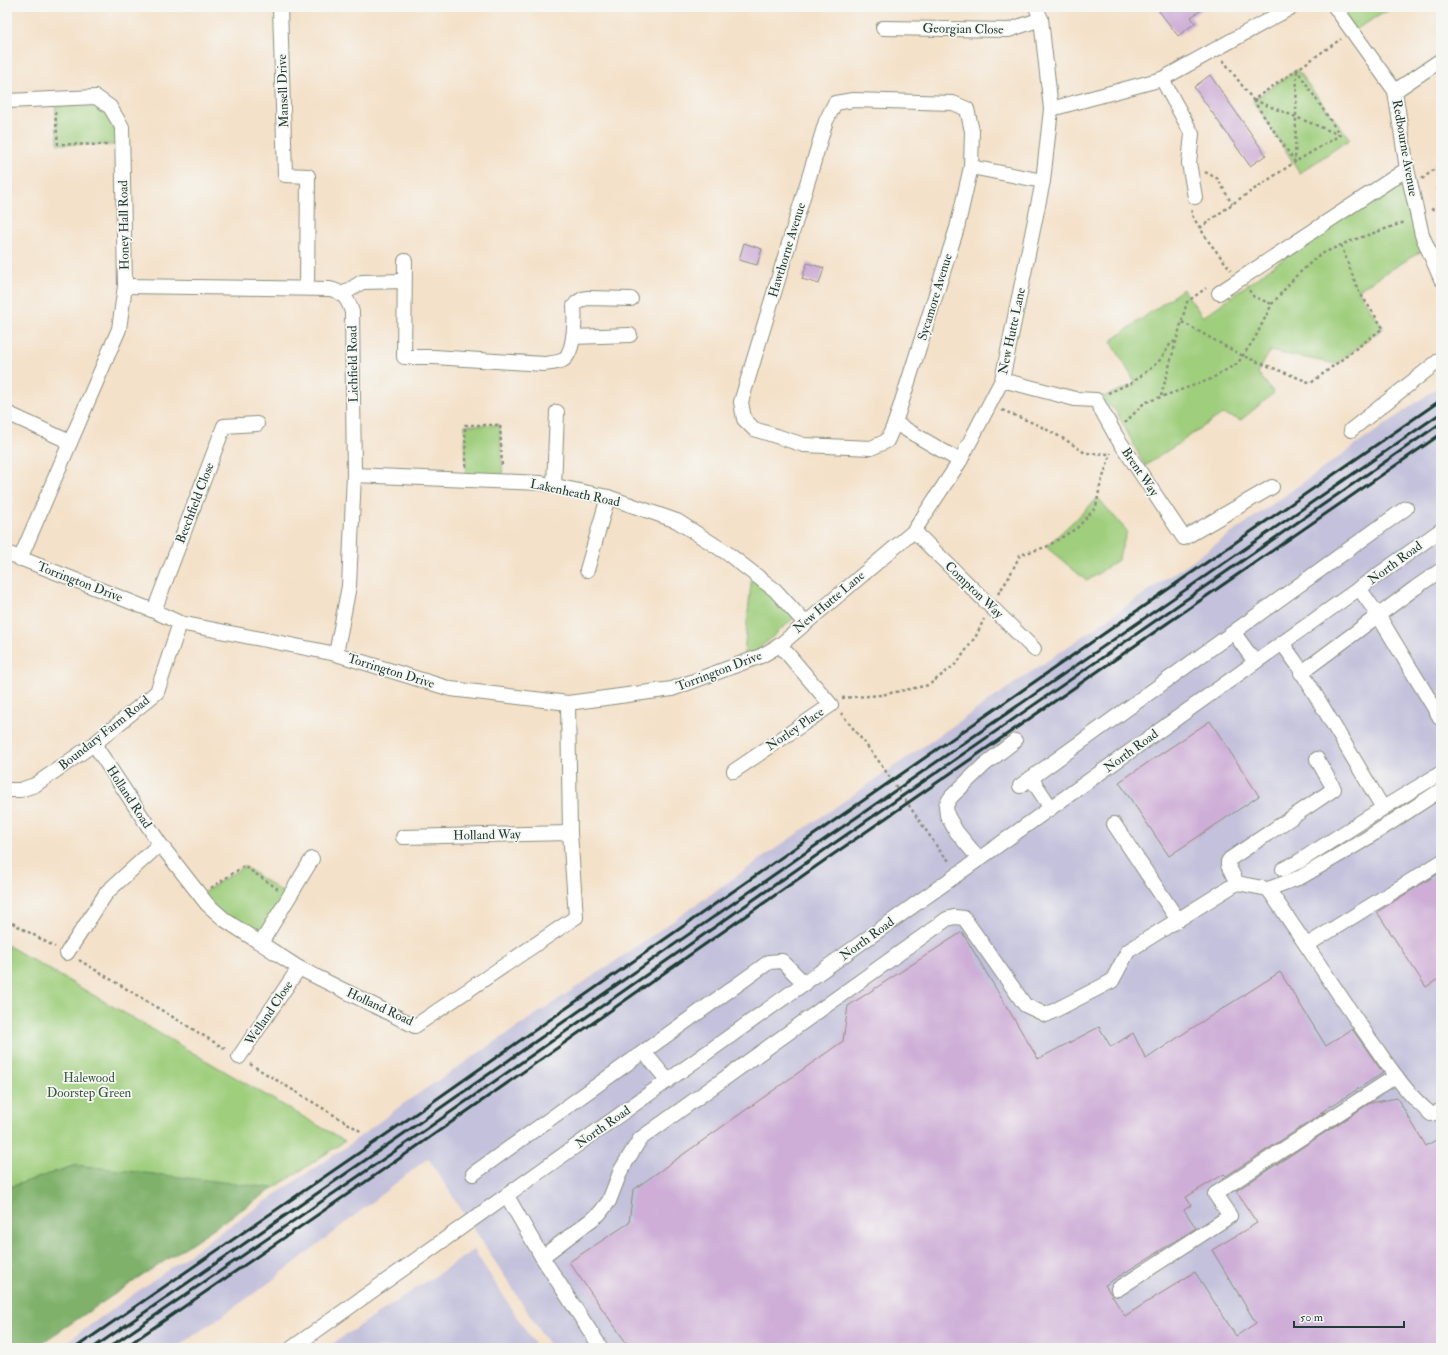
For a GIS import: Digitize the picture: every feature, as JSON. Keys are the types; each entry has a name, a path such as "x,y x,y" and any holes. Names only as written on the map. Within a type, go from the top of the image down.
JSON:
{"street":[{"name":"Mansell Drive","path":"280,7 285,175 308,176 307,288"},
{"path":"1051,109 1162,79 1292,7"},
{"name":"Redbourne Avenue","path":"1336,7 1395,91 1407,169 1422,234 1441,279"},
{"name":"Georgian Close","path":"883,28 1009,30 1038,13"},
{"name":"New Hutte Lane","path":"780,645 914,531 960,461 1002,380 1043,181 1051,109 1038,13"},
{"path":"1395,91 1441,60"},
{"path":"1162,79 1192,134 1189,163 1195,197"},
{"name":"Honey Hall Road","path":"7,101 96,97 110,108 122,127 125,286 119,329 70,442 14,556"},
{"name":"Hawthorne Avenue","path":"896,423 887,441 871,448 804,445 754,429 744,419 741,402 826,121 835,103 853,100 953,103 967,109 972,131 971,168"},
{"path":"971,168 1043,181"},
{"name":"Sycamore Avenue","path":"896,423 957,228 971,168"},
{"path":"1219,293 1407,169"},
{"path":"405,261 404,357 434,357 544,364 556,362 564,359 571,347 573,337 574,306 582,299 631,298"},
{"path":"125,286 307,288 330,289 343,294 362,282 404,280"},
{"name":"Lichfield Road","path":"336,654 349,586 354,475 352,312 348,300 343,294"},
{"path":"573,337 630,335"},
{"path":"1351,430 1441,359"},
{"path":"1002,380 1075,399 1096,400"},
{"name":"Brent Way","path":"1096,400 1116,436 1184,538 1272,487"},
{"path":"554,486 557,412"},
{"path":"7,413 70,442"},
{"path":"896,423 960,461"},
{"name":"Beechfield Close","path":"154,611 224,426 257,424"},
{"name":"Lakenheath Road","path":"354,475 541,483 608,497 677,521 727,553 775,590 805,623"},
{"path":"587,570 608,497"},
{"path":"1051,808 1026,782 1406,508"},
{"name":"North Road","path":"292,1348 1441,530"},
{"name":"Compton Way","path":"914,531 1034,649"},
{"name":"Torrington Drive","path":"14,556 154,611 180,623 336,654 451,689 568,703 672,689 761,656 780,645"},
{"path":"1301,673 1441,570"},
{"path":"1360,588 1441,719"},
{"name":"Boundary Farm Road","path":"7,790 20,790 35,785 94,744 156,692 180,623"},
{"path":"1234,633 1256,662"},
{"path":"1282,643 1297,664 1383,808"},
{"name":"Norley Place","path":"734,771 831,705 780,645"},
{"name":"Holland Road","path":"94,744 160,844 207,904 225,920 299,968 415,1026 576,917 570,833 568,703"},
{"path":"979,859 956,831 947,815 946,805 951,797 984,765 1015,741"},
{"path":"1237,883 1228,865 1230,859 1334,789 1317,759"},
{"path":"1283,869 1298,862 1441,773"},
{"path":"542,1257 599,1214 609,1201 621,1170 640,1139 947,919 954,917 964,918 1025,1005 1046,1015 1112,981 1128,951 1237,883 1268,889 1301,877 1336,857 1441,790"},
{"path":"1114,824 1178,920"},
{"name":"Holland Way","path":"403,837 570,833"},
{"path":"67,953 107,892 160,844"},
{"path":"260,943 312,859"},
{"path":"1307,945 1441,862"},
{"path":"1268,889 1347,1006 1396,1076 1417,1103 1431,1114 1441,1111"},
{"path":"473,1174 769,962 782,961 805,984"},
{"name":"Welland Close","path":"239,1057 299,968"},
{"path":"644,1052 668,1081"},
{"path":"1118,1289 1230,1216 1215,1194 1396,1076"},
{"path":"507,1196 542,1257 601,1348"}],"path":[{"path":"1253,100 1353,31"},
{"path":"1216,50 1253,100 1295,162"},
{"path":"1295,162 1297,70"},
{"path":"1297,70 1340,135"},
{"path":"54,99 58,144 122,145"},
{"path":"1253,100 1340,135"},
{"path":"1200,228 1232,204 1295,162 1340,135"},
{"path":"1189,163 1218,179 1232,204"},
{"path":"1411,188 1441,164"},
{"path":"1195,197 1191,214 1209,242 1232,271 1241,279 1254,297 1272,304"},
{"path":"940,851 878,760 839,712 831,705 840,698 881,695 929,685 957,663 976,636 990,606 1008,579 1020,555 1046,547 1077,528 1096,508 1100,486 1116,436 1127,420 1144,403 1209,380 1238,363 1255,338 1272,304 1295,277 1319,255 1341,245 1418,217"},
{"path":"1182,322 1243,356 1311,383 1383,328 1358,290 1341,245"},
{"path":"1160,397 1187,302 1209,286 1219,293"},
{"path":"1096,400 1100,396 1131,383 1161,359 1171,343 1176,341"},
{"path":"989,405 1038,425 1066,440 1085,453 1110,454"},
{"path":"466,480 465,425 500,425 503,481"},
{"path":"200,895 244,866 289,897"},
{"path":"7,920 67,953 362,1132"}],"shaded area":[{"path":"1441,385 1441,1348 551,1348 428,1158 269,1283 176,1348 58,1348 225,1229 346,1147 403,1104 636,947 795,835 1209,549"},
{"path":"474,1250 537,1348 326,1348"}],"green space":[{"path":"1335,7 1394,7 1353,31"},
{"path":"1297,70 1350,139 1300,173 1253,100"},
{"path":"55,99 101,100 117,119 122,145 58,144"},
{"path":"1407,169 1428,247 1358,290 1383,328 1336,364 1270,351 1258,373 1274,393 1241,420 1222,414 1145,466 1116,411 1100,398 1136,384 1111,341 1183,289 1203,317"},
{"path":"1441,182 1441,211 1433,188"},
{"path":"465,425 500,425 503,481 466,480"},
{"path":"1098,498 1127,531 1118,560 1087,581 1046,547"},
{"path":"752,573 797,615 743,663"},
{"path":"244,866 289,897 261,943 200,895"},
{"name":"Halewood Doorstep Green","path":"7,945 345,1141 274,1188 122,1179 76,1165 7,1188"},
{"path":"76,1165 274,1188 34,1348 7,1348 7,1188"}],"building":[{"path":"1156,7 1206,7 1191,17 1195,23 1178,36"},
{"path":"1210,75 1266,155 1250,166 1194,87"},
{"path":"744,243 762,249 757,265 739,260"},
{"path":"807,263 824,268 819,284 802,279"},
{"path":"1210,721 1259,796 1169,856 1119,782"},
{"path":"1441,872 1441,977 1426,987 1377,912"},
{"path":"962,932 1038,1059 1099,1027 1111,1047 1133,1033 1146,1059 1280,972 1326,1046 1352,1029 1383,1073 1226,1176 1224,1174 1186,1197 1191,1205 1184,1210 1196,1228 1105,1285 1125,1316 1195,1272 1236,1336 1256,1323 1212,1250 1257,1223 1236,1191 1370,1103 1397,1098 1426,1146 1441,1137 1441,1348 630,1348 569,1262 629,1223 633,1190 843,1041 848,1006"}],"railway":[{"path":"75,1348 391,1131 812,836 1441,400"},
{"path":"93,1348 1441,413"},
{"path":"108,1348 401,1147 823,851 1441,423"},
{"path":"124,1348 406,1154 828,858 1441,434"}]}
